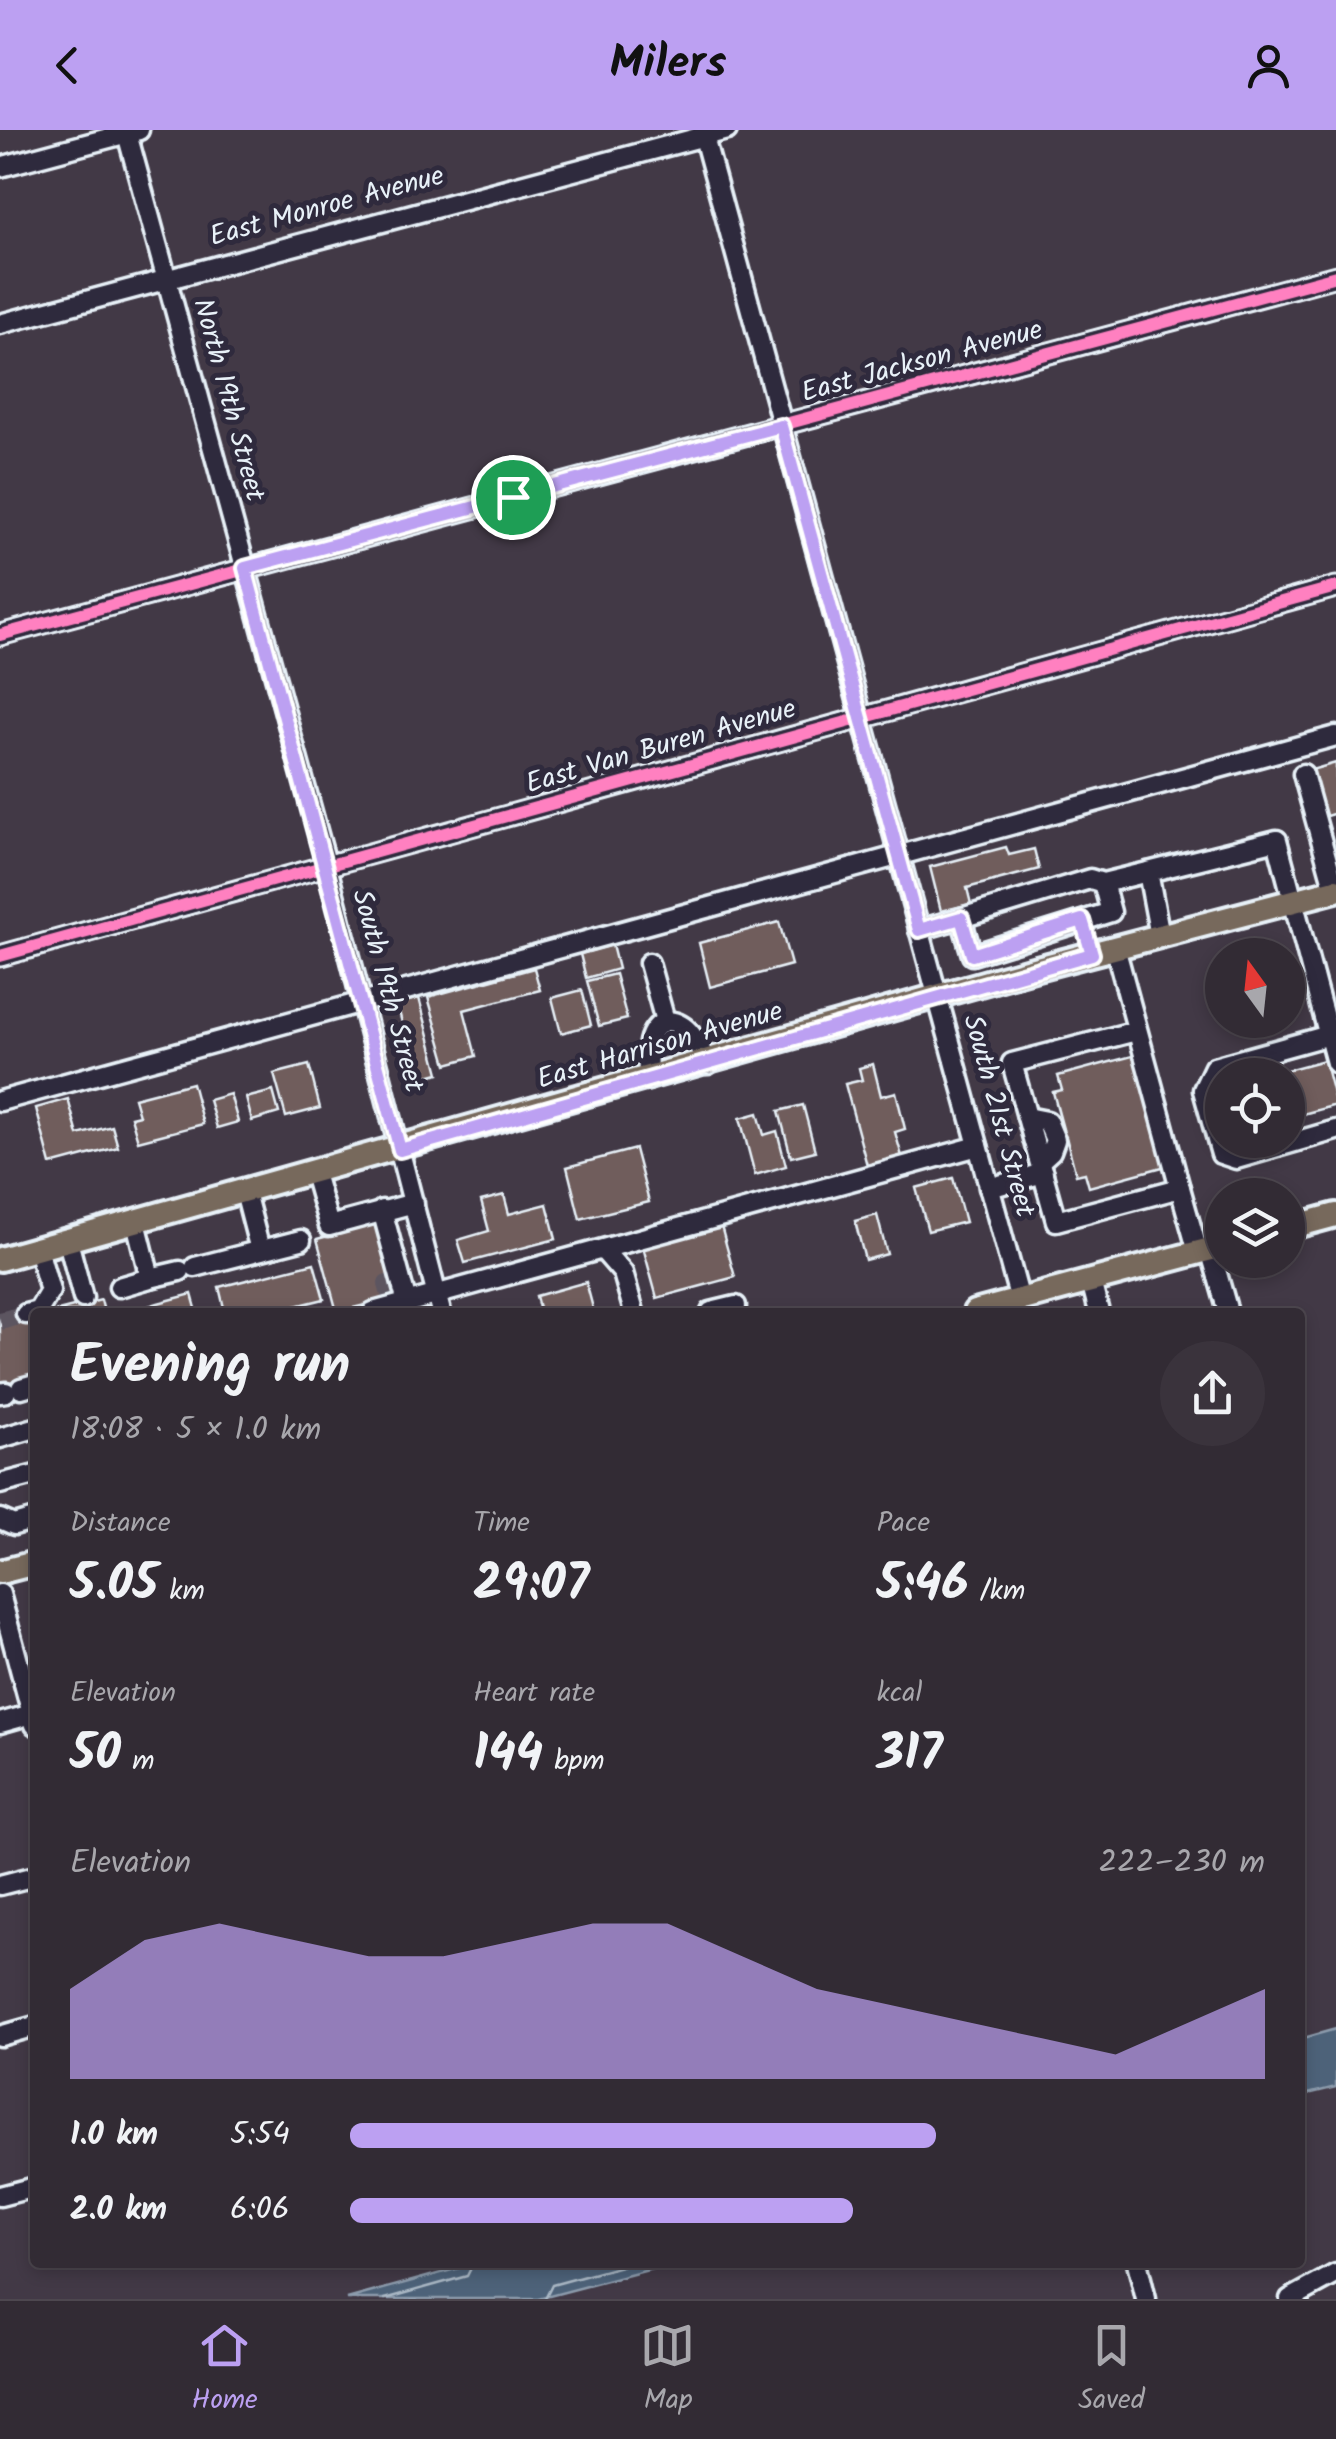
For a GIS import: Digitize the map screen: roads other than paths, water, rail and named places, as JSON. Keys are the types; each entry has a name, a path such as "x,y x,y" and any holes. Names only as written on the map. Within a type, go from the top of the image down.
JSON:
{"main road":[{"name":"East Harrison Avenue","path":"0,1259 1092,954 1336,890"},
{"path":"1305,1223 1336,1215"},
{"path":"990,1308 1205,1250"},
{"path":"0,1572 30,1563"}],"street":[{"name":"East Monroe Avenue","path":"0,324 703,133 727,130"},
{"path":"0,166 131,131"},
{"name":"North 19th Street","path":"131,131 245,568"},
{"name":"South 21st Street","path":"703,133 1020,1300"},
{"name":"East Jackson Avenue","path":"0,635 1336,276"},
{"name":"South 19th Street","path":"245,568 327,866 439,1304"},
{"name":"East Van Buren Avenue","path":"0,956 1336,587"},
{"path":"0,1101 900,859 1336,736"},
{"path":"1303,774 1329,841 1336,890"},
{"path":"919,930 1090,879 1103,882 1277,840 1336,1064"},
{"path":"1148,872 1160,936"},
{"path":"961,918 972,955 1111,912 1103,882"},
{"path":"1082,920 1092,954"},
{"path":"1116,948 1180,1188 1205,1239"},
{"path":"984,951 992,982"},
{"path":"649,963 665,1021"},
{"path":"648,1080 648,1042 652,1030 665,1021 681,1024 692,1034 708,1064"},
{"path":"1136,1031 1012,1063 1056,1221 1180,1188"},
{"path":"1328,1035 1214,1067 1203,1090 1221,1154 1236,1159 1336,1130"},
{"path":"379,1308 398,1294 439,1304 603,1250 978,1146"},
{"path":"989,1188 1041,1167"},
{"path":"314,1174 329,1226 414,1202"},
{"path":"245,1192 260,1250"},
{"path":"382,1210 394,1254 398,1294"},
{"path":"136,1222 150,1278"},
{"path":"119,1287 301,1240"},
{"path":"68,1241 83,1298"},
{"path":"394,1254 425,1247"},
{"path":"38,1249 50,1291 39,1308"},
{"path":"603,1250 623,1274 633,1308"},
{"path":"1218,1278 1227,1308"},
{"path":"1090,1282 1098,1308"},
{"path":"728,1308 736,1306"},
{"path":"26,1314 30,1313"},
{"path":"0,1438 30,1429"},
{"path":"0,1484 30,1476"},
{"path":"0,1519 14,1525 30,1520"},
{"path":"0,1594 30,1705"},
{"path":"0,1723 30,1720"},
{"path":"0,1884 30,1877"},
{"path":"0,2036 30,2027"},
{"path":"0,2196 30,2188"},
{"path":"1138,2268 1146,2299"},
{"path":"1290,2299 1336,2274"}],"water":[{"path":"1336,2029 1336,2087 1305,2095 1305,2038"},
{"path":"459,2268 656,2268 538,2299 347,2299"}],"tunnel":[{"path":"391,1298 387,1284 397,1281"},
{"path":"0,1321 26,1314"}]}
